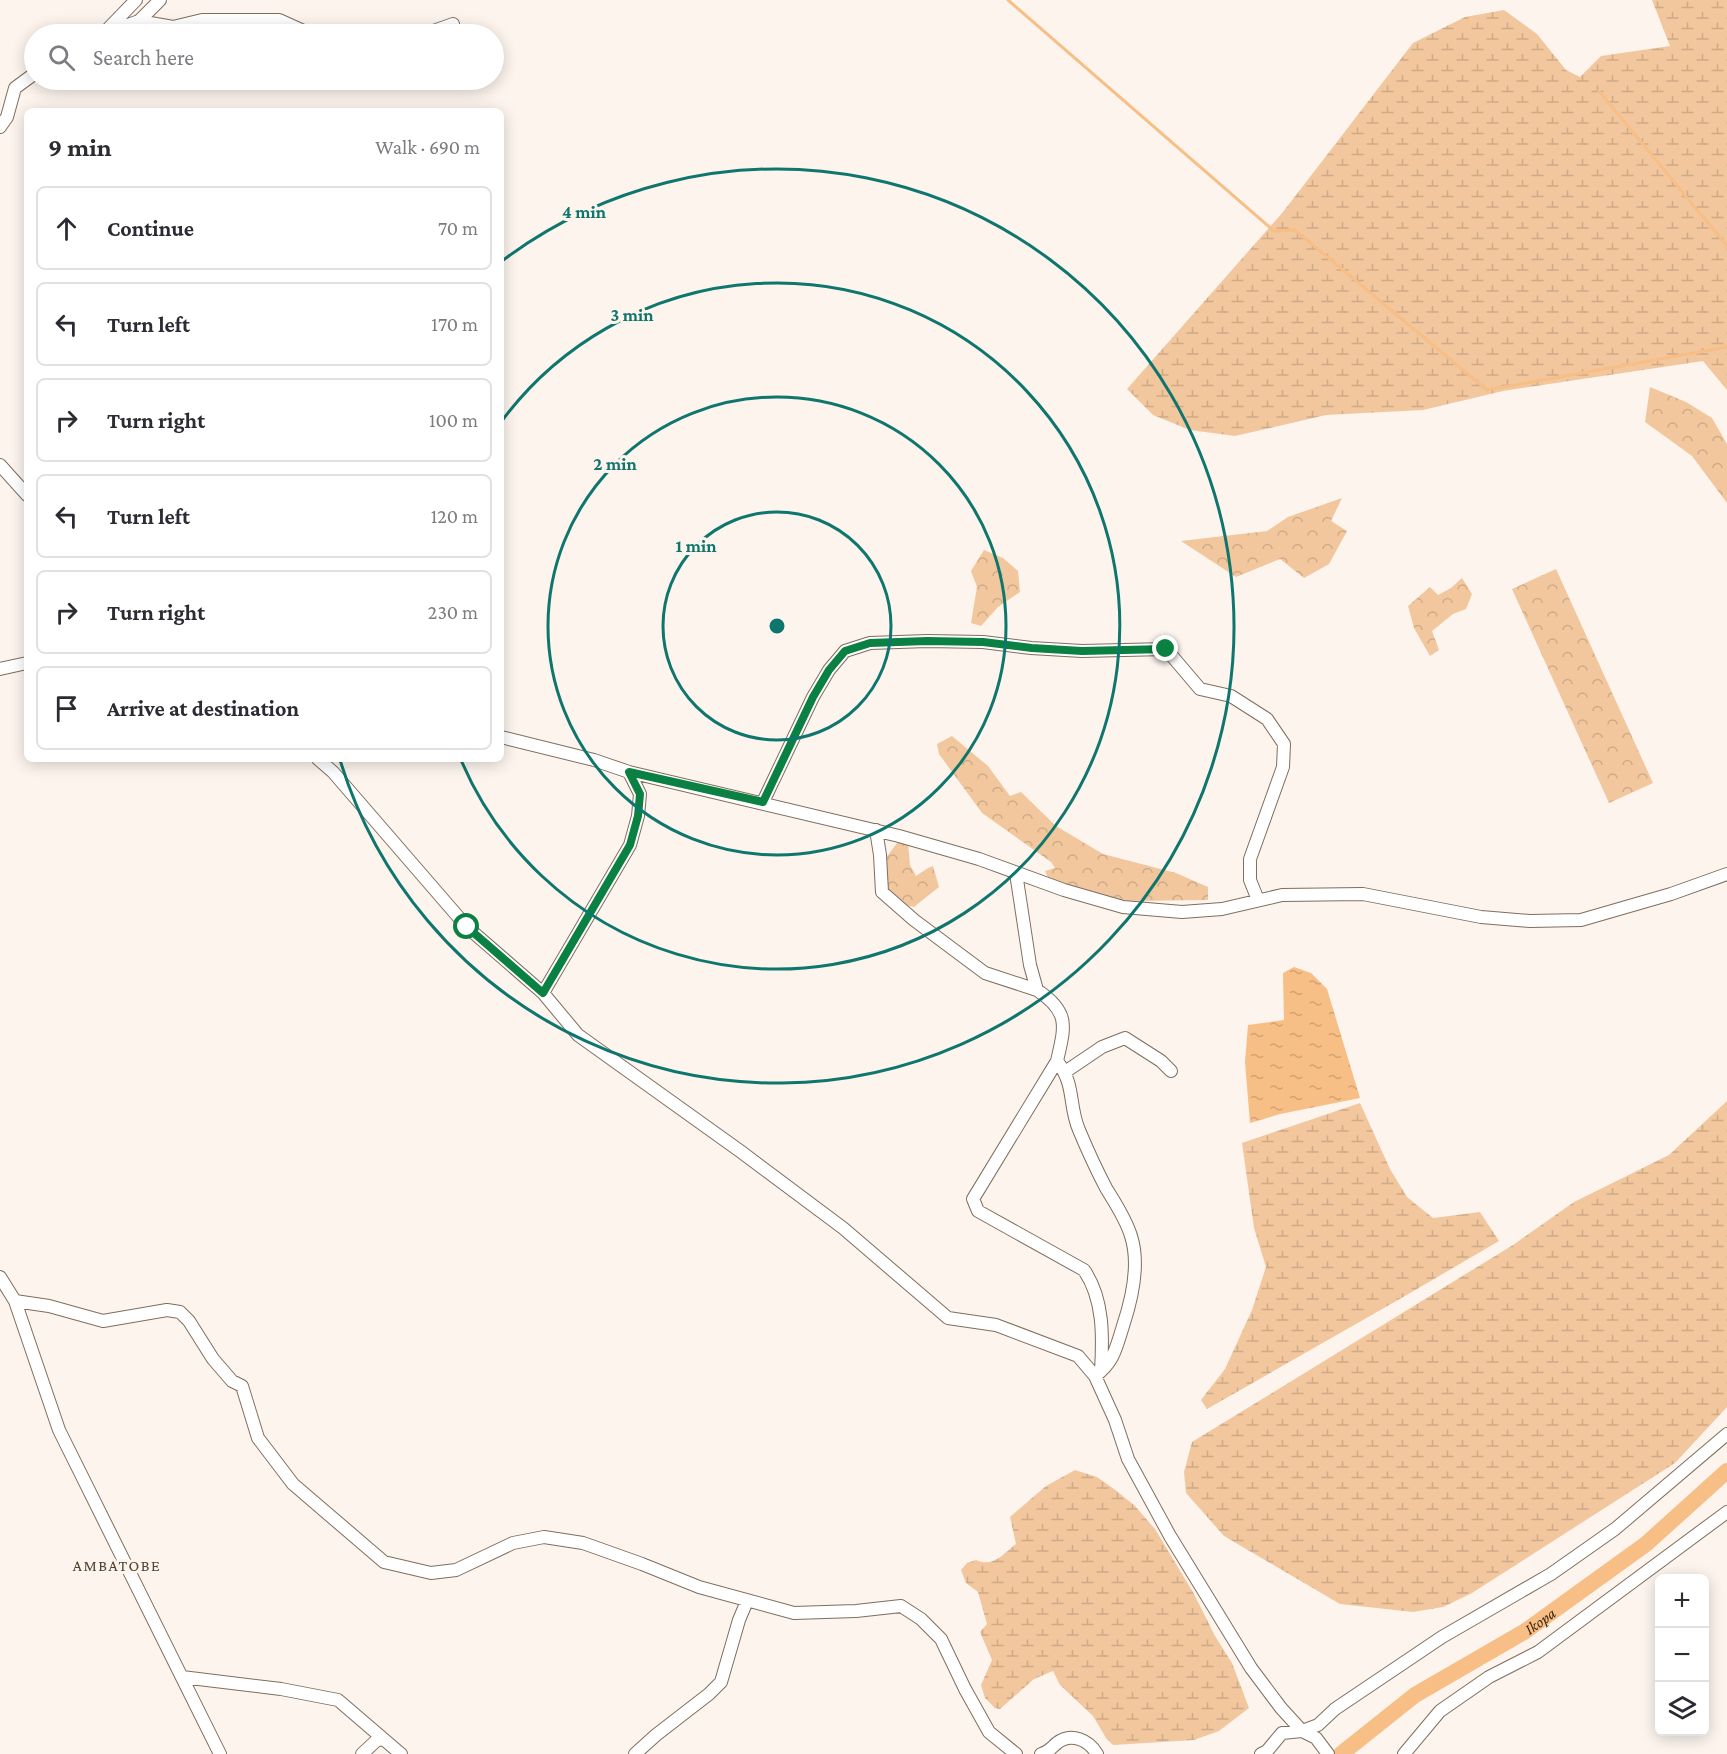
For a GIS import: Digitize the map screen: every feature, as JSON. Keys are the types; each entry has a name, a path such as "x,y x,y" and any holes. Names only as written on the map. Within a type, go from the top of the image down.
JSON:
{"street":[{"path":"112,24 136,0"},
{"path":"130,24 139,21 159,0"},
{"path":"185,24 202,20 279,20 288,24"},
{"path":"139,21 156,24"},
{"path":"0,128 7,117 15,88 24,81"},
{"path":"0,465 24,492"},
{"path":"763,802 813,697 829,670 845,651 870,643 927,641 983,642 1082,651 1166,649 1200,690 1231,696 1267,719 1284,744 1283,767 1250,859 1250,880 1258,900"},
{"path":"0,669 24,664"},
{"path":"504,738 594,760 629,772 876,830 979,859 1124,907 1182,912 1221,909 1282,895 1363,894 1481,917 1530,921 1581,920 1671,894 1727,874"},
{"path":"321,762 333,772 467,927 543,993 578,1035 843,1228 948,1318 996,1325 1078,1356 1098,1374"},
{"path":"543,993 630,845 638,816 640,794 629,772"},
{"path":"876,830 882,892 914,920 985,973 1036,990 1047,997 1061,1012 1064,1032 1057,1061 973,1199 978,1211 1083,1270 1093,1284 1103,1335 1098,1374 1128,1459 1170,1536 1251,1668 1281,1708 1302,1731 1316,1738 1328,1754"},
{"path":"1016,873 1036,990"},
{"path":"1065,1072 1102,1047 1125,1038 1161,1061 1171,1071"},
{"path":"1057,1061 1070,1085 1077,1126 1132,1237 1135,1271 1129,1311 1116,1349 1107,1367 1098,1374"},
{"path":"0,1277 15,1301 58,1430 220,1754"},
{"path":"15,1301 49,1306 103,1321 167,1310 180,1312 189,1321 213,1359 232,1381 242,1386 258,1438 293,1484 384,1562 431,1573 456,1570 513,1543 544,1537 583,1543 699,1587 794,1613 855,1611 901,1606 921,1619 941,1639 989,1732 1016,1754"},
{"path":"1261,1754 1267,1751 1282,1733 1302,1731 1318,1725 1335,1709 1442,1636 1551,1574 1615,1529 1727,1434"},
{"path":"1404,1754 1440,1711 1489,1677 1538,1652 1727,1512"},
{"path":"635,1754 710,1694 721,1682 739,1620 747,1601"},
{"path":"182,1677 281,1689 338,1700 401,1754"},
{"path":"1041,1754 1048,1752 1058,1742 1072,1737 1088,1742 1097,1754"},
{"path":"362,1754 378,1738 384,1740"}],"green space":[{"path":"1652,0 1727,0 1727,390 1703,361 1503,391 1423,410 1326,415 1235,436 1190,430 1153,415 1127,389 1283,212 1413,43 1465,17 1504,10 1537,34 1566,70 1580,77 1601,56 1670,46"},
{"path":"1650,387 1686,402 1712,418 1727,444 1727,503 1692,456 1645,422"},
{"path":"1342,498 1331,521 1347,531 1329,564 1304,578 1280,559 1236,577 1181,541 1267,531 1288,517"},
{"path":"984,550 1003,558 1018,571 1020,592 998,607 981,626 971,623 977,587 971,571"},
{"path":"1556,569 1653,783 1609,803 1512,589"},
{"path":"1462,578 1472,594 1466,609 1453,614 1432,631 1439,650 1430,656 1414,628 1408,606 1430,587 1438,595 1451,588"},
{"path":"952,736 988,766 1010,796 1021,792 1056,826 1103,854 1176,873 1208,887 1208,900 1129,901 1098,895 1049,880 1045,871 1055,868 1051,862 982,813 939,754 937,744"},
{"path":"897,843 908,843 910,865 916,876 933,866 939,887 914,907 897,901 888,892 886,886 883,862"},
{"path":"1727,1101 1727,1407 1675,1463 1472,1593 1443,1607 1413,1612 1340,1604 1224,1536 1186,1493 1184,1472 1192,1442 1513,1245 1574,1202 1669,1155"},
{"path":"1360,1103 1390,1169 1407,1197 1433,1218 1480,1212 1499,1241 1207,1409 1201,1400 1225,1369 1252,1310 1266,1267 1254,1228 1242,1143"},
{"path":"1075,1470 1097,1477 1135,1506 1155,1529 1194,1594 1215,1636 1232,1663 1249,1708 1219,1731 1194,1740 1113,1745 1093,1716 1060,1685 1053,1671 1034,1679 1000,1709 995,1708 985,1698 981,1685 992,1660 980,1632 987,1624 978,1592 966,1583 961,1570 967,1563 976,1560 993,1561 1016,1544 1010,1517 1046,1486"}],"water":[{"path":"1294,967 1311,973 1327,989 1360,1098 1280,1114 1250,1123 1245,1062 1248,1025 1284,1020 1283,973"}],"waterway":[{"path":"1008,0 1274,231 1295,230 1487,390 1727,347"},
{"path":"1599,91 1727,246"},
{"name":"Ikopa","path":"1341,1754 1415,1695 1524,1632 1646,1544 1727,1471"}],"district":[{"name":"AMBATOBE","path":"117,1565"}],"route":[{"path":"467,927 543,993 630,845 638,816 640,794 629,772 763,802 813,697 829,670 845,651 870,643 927,641 983,642 1082,651 1166,649"}]}
